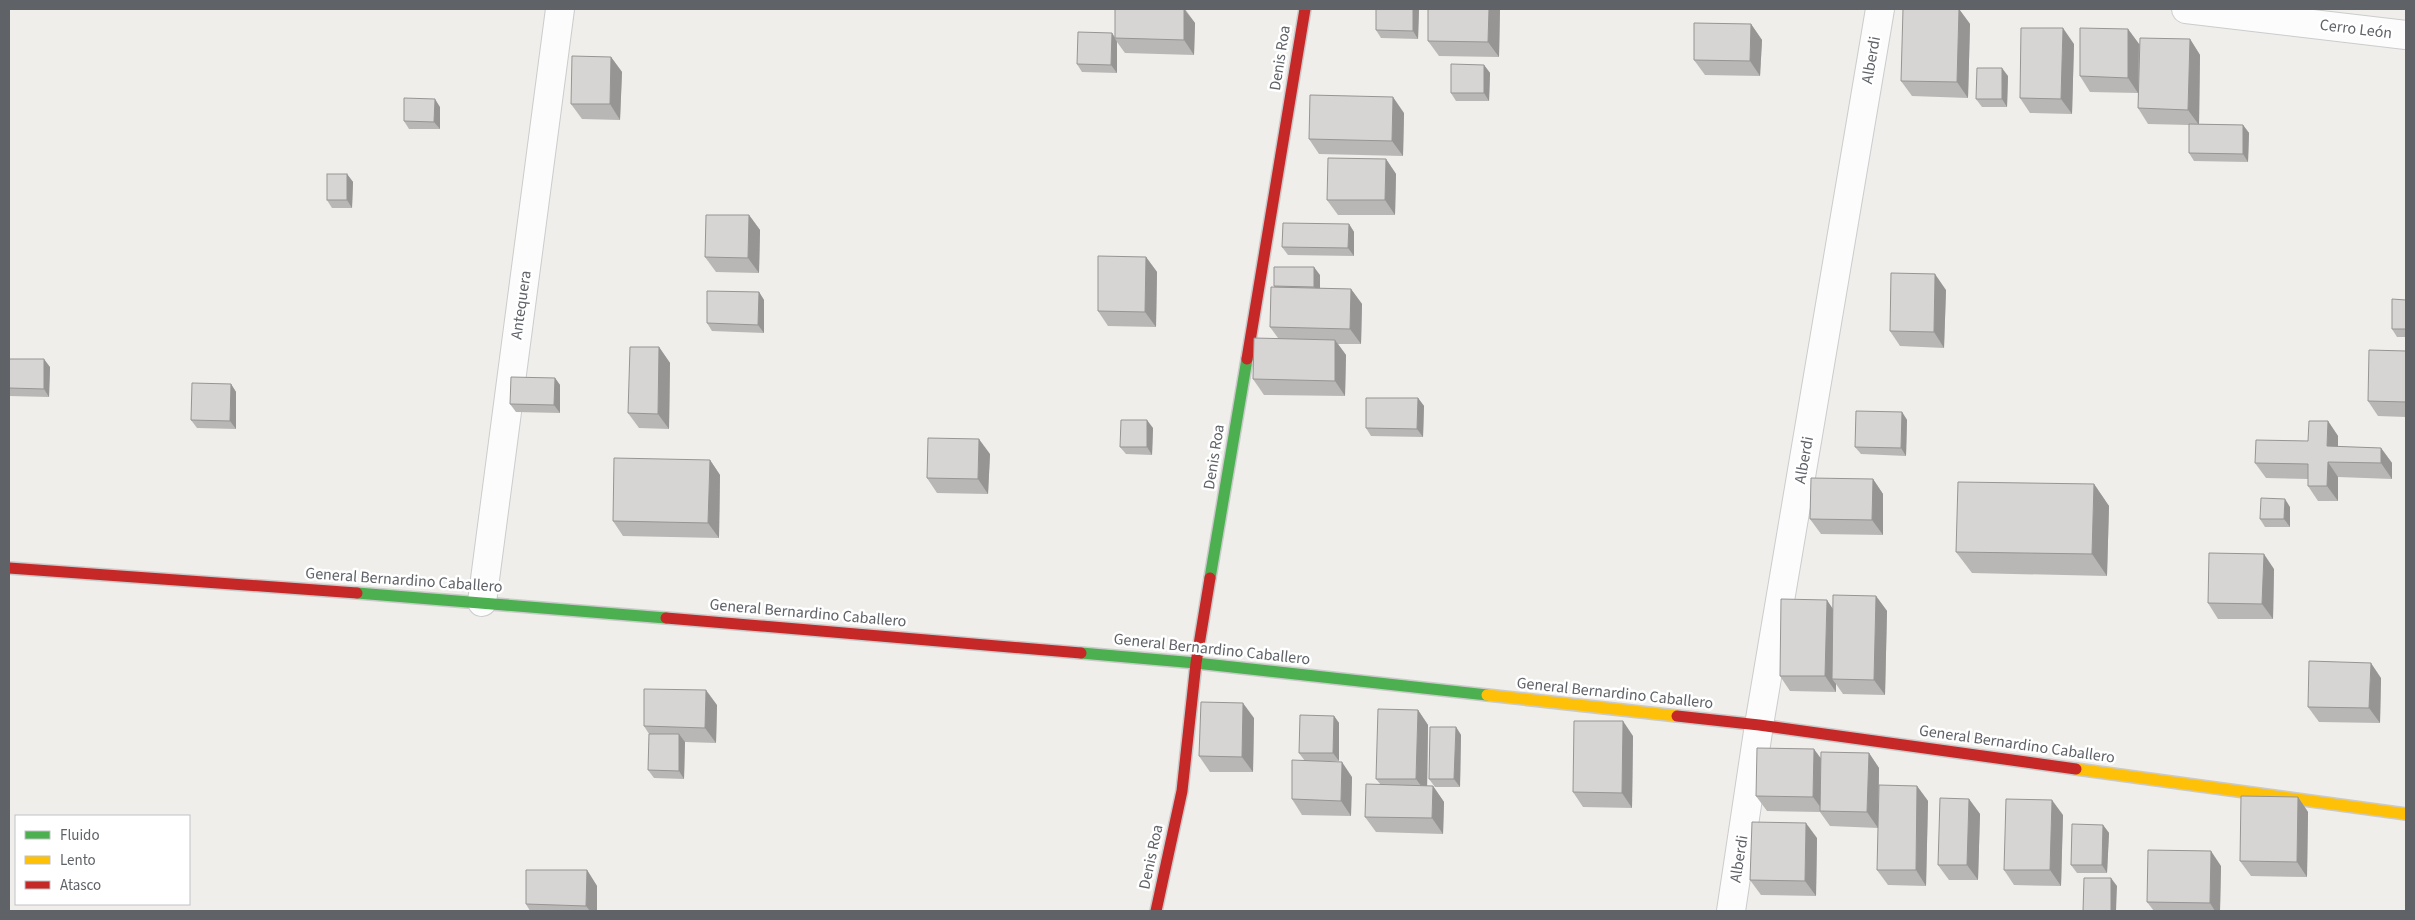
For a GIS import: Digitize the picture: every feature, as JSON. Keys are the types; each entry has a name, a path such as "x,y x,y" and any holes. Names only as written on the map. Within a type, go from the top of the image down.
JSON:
{"street":[{"name":"Antequera","path":"482,602 560,9"},
{"name":"Denis Roa","path":"1156,911 1182,791 1196,663 1305,9"},
{"name":"Alberdi","path":"1731,911 1759,725 1880,9"},
{"name":"Cerro León","path":"2186,9 2406,35"},
{"name":"General Bernardino Caballero","path":"9,568 482,602 1196,663 1759,725 2406,814"}],"building":[{"path":"1115,9 1184,9 1184,40 1115,38"},
{"path":"1376,9 1413,9 1413,31 1376,30"},
{"path":"1428,9 1489,9 1488,42 1428,41"},
{"path":"1903,9 1959,9 1957,82 1901,81"},
{"path":"1694,23 1751,24 1750,61 1694,60"},
{"path":"2021,28 2063,28 2061,99 2020,98"},
{"path":"2080,28 2128,29 2128,78 2080,76"},
{"path":"1078,32 1112,33 1111,65 1077,64"},
{"path":"2140,38 2190,39 2188,110 2138,108"},
{"path":"572,56 611,57 610,104 571,104"},
{"path":"1451,64 1484,65 1484,93 1451,93"},
{"path":"1977,68 2002,68 2002,99 1976,99"},
{"path":"1310,95 1393,97 1392,141 1309,139"},
{"path":"404,98 435,99 434,122 404,121"},
{"path":"2189,124 2243,125 2243,154 2189,153"},
{"path":"1328,158 1386,159 1385,200 1327,200"},
{"path":"327,174 347,174 347,200 327,200"},
{"path":"706,215 749,215 748,258 705,257"},
{"path":"1283,223 1349,224 1348,248 1282,247"},
{"path":"1098,256 1146,257 1145,312 1098,311"},
{"path":"1274,267 1314,267 1314,287 1274,286"},
{"path":"1891,273 1935,274 1934,332 1890,331"},
{"path":"1271,287 1351,289 1350,329 1270,327"},
{"path":"707,291 759,292 758,325 707,323"},
{"path":"2392,299 2406,300 2406,329 2392,329"},
{"path":"1254,338 1335,340 1335,381 1253,379"},
{"path":"630,347 659,347 658,414 628,413"},
{"path":"2369,350 2406,351 2406,402 2368,401"},
{"path":"9,359 44,359 44,389 9,388"},
{"path":"511,377 555,378 554,405 510,404"},
{"path":"192,383 231,384 230,421 191,420"},
{"path":"1366,398 1418,398 1417,429 1366,428"},
{"path":"1856,411 1902,412 1901,448 1855,447"},
{"path":"1121,420 1147,420 1147,447 1120,447"},
{"path":"2309,421 2328,421 2327,446 2381,448 2381,463 2328,462 2327,486 2308,486 2308,464 2255,463 2256,440 2308,441"},
{"path":"928,438 979,439 978,479 927,478"},
{"path":"614,458 710,460 708,523 613,521"},
{"path":"1811,478 1873,479 1872,520 1810,519"},
{"path":"1958,482 2094,484 2092,554 1956,552"},
{"path":"2261,498 2285,499 2284,519 2260,519"},
{"path":"2209,553 2264,554 2262,604 2208,603"},
{"path":"1833,595 1876,596 1874,680 1832,679"},
{"path":"1781,599 1827,600 1825,676 1780,676"},
{"path":"2309,661 2371,663 2369,708 2308,707"},
{"path":"644,689 706,690 705,728 644,726"},
{"path":"1201,702 1243,703 1242,757 1199,756"},
{"path":"1378,709 1418,710 1416,779 1376,779"},
{"path":"1300,715 1334,716 1333,753 1299,753"},
{"path":"1574,721 1623,721 1622,793 1573,792"},
{"path":"1430,727 1456,727 1454,779 1429,779"},
{"path":"649,734 679,734 679,771 648,770"},
{"path":"1757,748 1814,749 1813,797 1756,796"},
{"path":"1821,752 1869,753 1867,812 1820,811"},
{"path":"1292,760 1342,762 1341,801 1292,799"},
{"path":"1366,784 1433,786 1432,818 1365,817"},
{"path":"1879,785 1917,786 1916,870 1877,870"},
{"path":"2241,796 2298,797 2297,862 2240,861"},
{"path":"1940,798 1969,799 1967,865 1938,865"},
{"path":"2006,799 2052,800 2050,870 2004,870"},
{"path":"1752,822 1806,823 1805,881 1750,880"},
{"path":"2072,824 2103,825 2102,865 2071,865"},
{"path":"2148,850 2211,851 2210,903 2147,902"},
{"path":"526,870 587,870 586,906 526,904"},
{"path":"2084,878 2111,878 2111,911 2083,911"}],"traffic: fast":[{"path":"1210,578 1247,359"},
{"path":"357,593 666,618"},
{"path":"1081,653 1196,663 1487,695"}],"traffic: slow":[{"path":"1487,695 1677,716"},
{"path":"2076,769 2406,814"}],"traffic: jam":[{"path":"1247,359 1305,9"},
{"path":"9,568 357,593"},
{"path":"1156,911 1182,791 1196,663 1210,578"},
{"path":"666,618 1081,653"},
{"path":"1677,716 1759,725 2076,769"}]}
